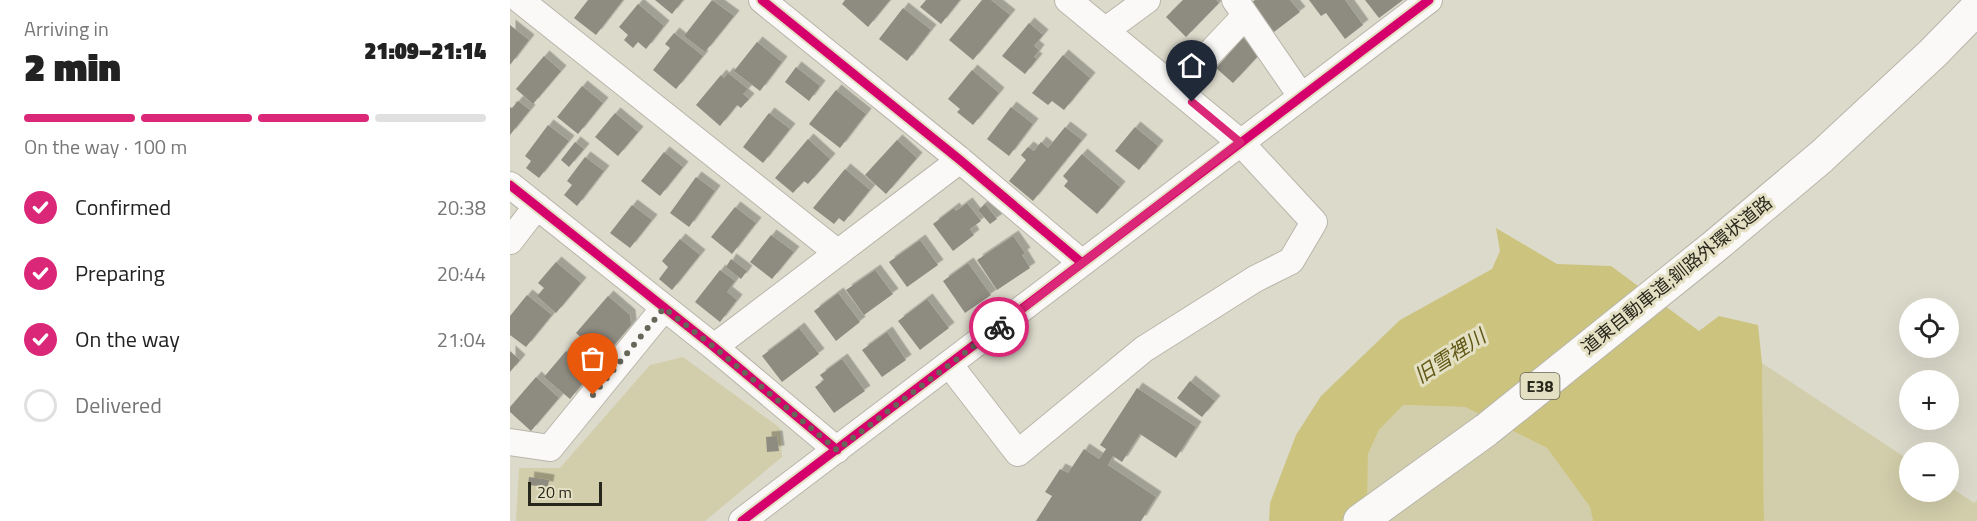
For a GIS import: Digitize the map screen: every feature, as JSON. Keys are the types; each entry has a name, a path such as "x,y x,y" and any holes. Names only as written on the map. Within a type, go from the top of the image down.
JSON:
{"highway":[{"name":"道東自動車道;釧路外環状道路","path":"1389,521 1496,443 1723,252 1933,53 1977,8"},
{"name":"道東自動車道;釧路外環状道路","path":"1360,521 1486,430 1843,160 1977,36"}],"street":[{"path":"520,0 838,253"},
{"path":"762,0 960,160 1082,264"},
{"path":"950,364 1018,453 1144,349 1256,279 1291,261 1314,222 1240,142 1068,0"},
{"path":"1106,30 1147,0"},
{"path":"742,521 1429,0"},
{"path":"1176,89 1240,8 1302,96"},
{"path":"714,347 960,160"},
{"path":"510,185 714,347 837,450"},
{"path":"510,242 537,206"},
{"path":"510,442 550,448 664,308"}],"shaded area":[{"path":"683,357 780,428 782,457 705,521 516,521 519,468 560,468 650,365"},
{"path":"1762,363 1899,453 1899,502 1959,502 1959,493 1974,503 1977,500 1977,521 1764,521"},
{"path":"1402,405 1465,407 1547,448 1590,507 1593,521 1367,521 1368,454 1379,430"}],"water":[{"name":"旧雪裡川","path":"1496,228 1557,264 1611,266 1699,331 1719,316 1758,325 1762,363 1764,521 1593,521 1590,507 1547,448 1465,407 1403,405 1379,430 1368,454 1367,521 1269,521 1270,503 1296,435 1321,396 1400,320 1492,269 1500,251"}],"building":[{"path":"588,0 623,0 596,35 574,18"},
{"path":"655,0 683,0 672,14"},
{"path":"712,0 734,16 705,52 684,36"},
{"path":"845,0 890,0 868,27 842,4"},
{"path":"926,0 960,0 941,24 920,7"},
{"path":"982,0 991,0 1010,15 973,60 949,40"},
{"path":"1183,0 1216,0 1219,3 1186,37 1166,17"},
{"path":"1255,0 1290,0 1300,12 1274,32 1251,3"},
{"path":"1309,0 1345,0 1363,25 1345,39 1326,13 1321,16"},
{"path":"1365,0 1403,0 1379,18"},
{"path":"638,4 664,26 646,49 638,42 633,48 624,40 628,35 619,27"},
{"path":"903,8 931,30 907,61 879,39"},
{"path":"1029,23 1043,35 1034,46 1039,50 1034,57 1037,59 1025,74 1002,56"},
{"path":"510,25 529,40 510,65"},
{"path":"674,33 703,56 676,89 653,70 670,48 665,44"},
{"path":"1243,38 1260,54 1233,83 1216,68"},
{"path":"757,42 782,62 760,91 734,71"},
{"path":"1063,55 1090,78 1064,110 1052,101 1048,105 1032,93"},
{"path":"544,56 561,71 533,104 516,89"},
{"path":"796,67 820,86 809,101 785,82"},
{"path":"972,70 999,93 973,125 957,112 960,109 948,99"},
{"path":"728,73 748,89 743,94 749,99 741,108 737,105 720,126 696,105 721,75 724,78"},
{"path":"582,86 603,103 578,134 557,117"},
{"path":"836,90 866,114 840,148 809,124"},
{"path":"518,101 530,110 510,135 510,107 512,108"},
{"path":"1011,107 1033,124 1009,156 987,139"},
{"path":"615,113 638,132 618,156 595,137"},
{"path":"769,113 790,129 763,163 743,147"},
{"path":"548,125 569,141 539,178 526,168 531,161 525,156"},
{"path":"1065,127 1082,140 1033,201 1009,181 1026,160 1021,155 1028,147 1034,151 1041,142 1048,148"},
{"path":"1135,127 1158,146 1139,170 1115,151"},
{"path":"808,139 830,159 808,184 804,181 793,193 775,178"},
{"path":"897,140 917,158 886,194 865,175"},
{"path":"575,142 584,149 569,167 561,160"},
{"path":"664,152 683,167 660,196 641,181"},
{"path":"1082,154 1120,187 1097,214 1064,186 1068,181 1063,176"},
{"path":"585,157 604,171 577,206 564,195 572,185 567,181"},
{"path":"845,169 870,190 844,222 839,218 834,224 813,208"},
{"path":"696,177 715,191 689,227 670,213"},
{"path":"967,203 981,221 970,229 974,235 953,251 933,224 954,208 956,211"},
{"path":"985,204 997,219 990,224 978,210"},
{"path":"632,205 652,220 630,248 610,233"},
{"path":"735,207 756,223 732,254 711,237"},
{"path":"771,235 794,252 772,279 750,262"},
{"path":"1013,236 1025,253 1022,255 1030,268 997,290 977,260"},
{"path":"680,239 700,255 672,290 659,279 668,267 662,261"},
{"path":"920,240 938,265 907,287 889,262"},
{"path":"731,259 747,271 741,279 726,267"},
{"path":"556,262 581,283 556,313 537,296 544,288 538,283"},
{"path":"968,263 991,295 965,313 943,281"},
{"path":"720,270 735,281 727,292 737,300 720,322 695,302"},
{"path":"875,270 893,294 864,315 846,290"},
{"path":"838,293 860,322 836,341 814,311"},
{"path":"527,295 552,315 526,347 510,335 510,316"},
{"path":"608,296 630,315 631,325 604,357 576,333"},
{"path":"927,299 949,328 920,350 898,321"},
{"path":"799,328 819,354 782,382 762,356"},
{"path":"887,332 906,360 882,377 862,350"},
{"path":"510,351 520,360 510,372"},
{"path":"566,351 575,359 579,354 595,368 570,399 544,377"},
{"path":"842,359 865,391 834,413 815,387 824,380 820,375"},
{"path":"536,377 559,398 531,431 510,412 510,407"},
{"path":"1190,381 1215,401 1202,417 1177,398"},
{"path":"1137,388 1196,427 1176,458 1140,434 1122,462 1113,456 1108,465 1156,497 1141,521 1036,521 1052,496 1045,492 1060,469 1068,473 1084,449 1099,459 1106,449 1100,445"},
{"path":"777,436 779,451 767,452 766,437"},
{"path":"529,477 549,480 548,487 528,485"}],"cycle path":[{"path":"762,0 960,160 1082,263"},
{"path":"742,521 1429,0"},
{"path":"510,185 714,347 837,450"}],"way so far":[{"path":"593,395 664,308 837,450 999,327"}],"route":[{"path":"999,327 1240,142 1192,102"}]}
